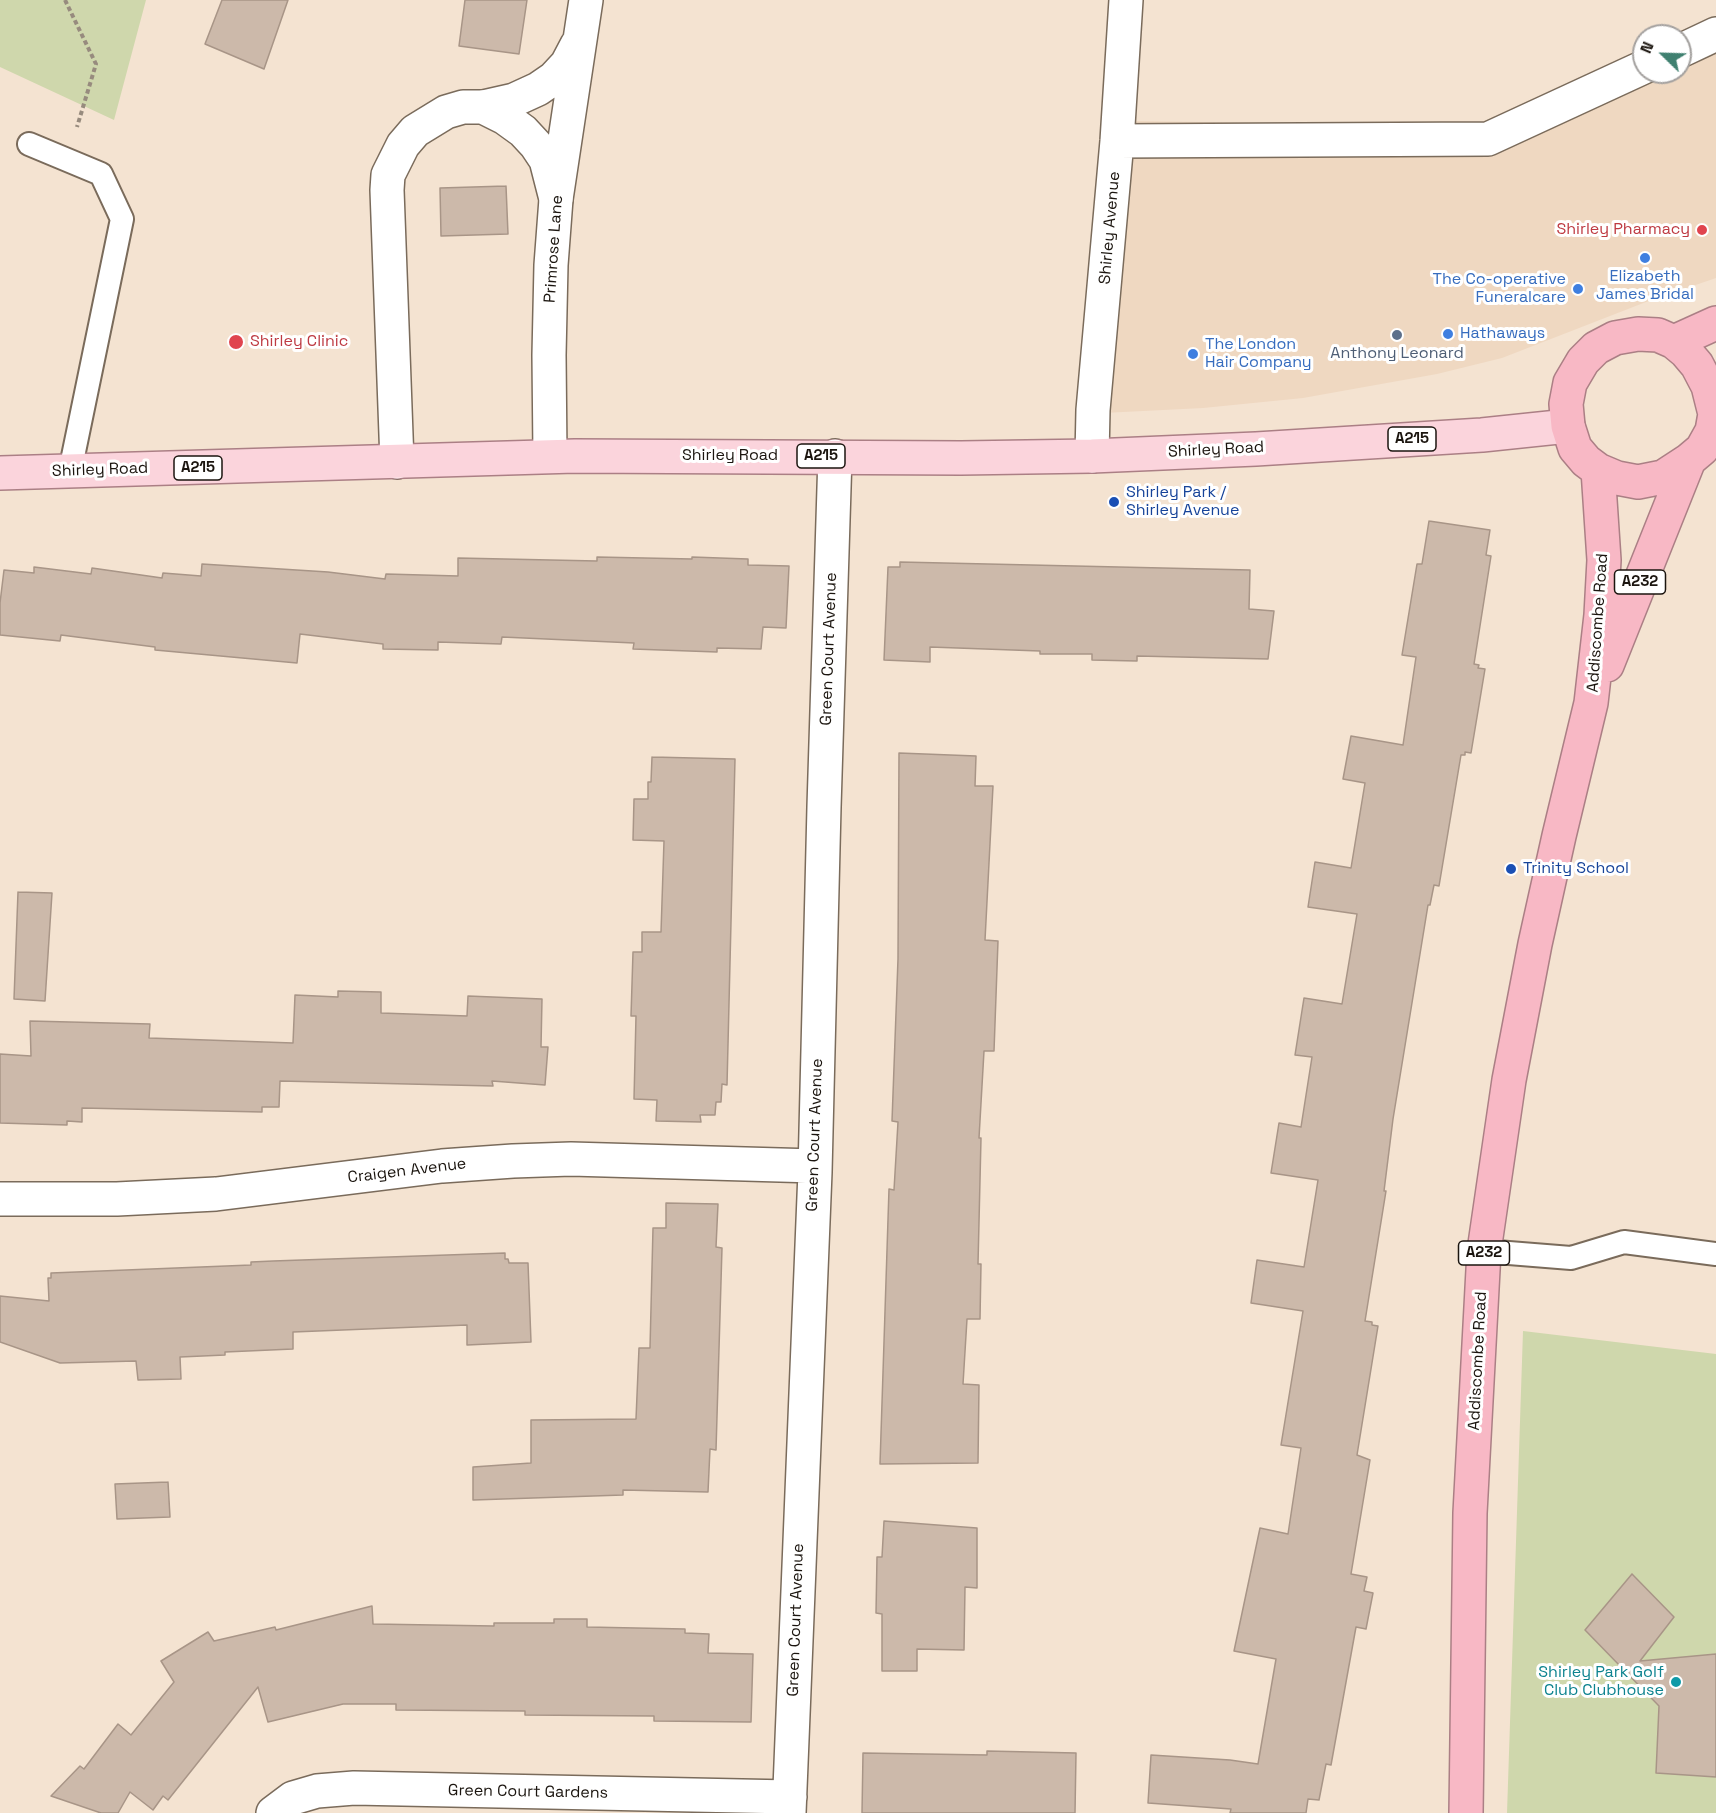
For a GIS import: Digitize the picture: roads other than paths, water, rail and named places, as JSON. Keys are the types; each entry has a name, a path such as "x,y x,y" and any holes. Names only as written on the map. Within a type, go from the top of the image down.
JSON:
{"highway":[{"path":"1674,342 1716,322"},
{"path":"1638,334 1658,335 1674,342 1697,365 1708,386 1715,414 1712,431 1702,449 1663,477 1638,482 1617,478 1598,470 1575,448 1568,426 1566,404 1570,383 1583,361 1596,348 1615,338 1638,334"},
{"name":"Addiscombe Road","path":"1466,1813 1470,1513 1484,1251 1509,1080 1558,836 1592,703 1689,460"},
{"name":"Addiscombe Road","path":"1592,703 1604,560 1598,470"}],"main road":[{"name":"Shirley Road","path":"0,473 550,456 961,458 1092,456 1256,449 1482,435 1568,426"}],"street":[{"name":"Primrose Lane","path":"550,456 550,299 556,199 586,0"},
{"name":"Shirley Avenue","path":"1092,456 1093,410 1117,141 1126,0"},
{"path":"1692,45 1716,34"},
{"name":"Primrose Lane","path":"397,462 388,175 402,145 415,131 446,112 463,107 483,107 514,100 538,89 554,78 567,64 579,43"},
{"path":"1117,141 1488,139 1632,73"},
{"path":"483,107 505,118 523,131 536,145 546,160 556,199"},
{"name":"Green Court Avenue","path":"789,1805 815,1166 835,456"},
{"name":"Craigen Avenue","path":"0,1198 117,1199 204,1195 442,1166 513,1161 570,1159 815,1166"},
{"name":"Green Court Gardens","path":"273,1813 293,1798 317,1791 354,1788 789,1805"}],"lane":[{"path":"29,144 101,174 123,219 70,471"},
{"path":"1484,1251 1571,1258 1624,1242 1716,1254"}],"place":[{"name":"Shirley Pharmacy","path":"1702,230"},
{"name":"Elizabeth James Bridal","path":"1645,258"},
{"name":"The Co-operative Funeralcare","path":"1578,289"},
{"name":"Hathaways","path":"1448,334"},
{"name":"Anthony Leonard","path":"1397,335"},
{"name":"Shirley Clinic","path":"236,342"},
{"name":"The London Hair Company","path":"1193,354"},
{"name":"Shirley Park / Shirley Avenue","path":"1114,502"},
{"name":"Trinity School","path":"1511,869"},
{"name":"Shirley Park Golf Club Clubhouse","path":"1676,1682"}]}
